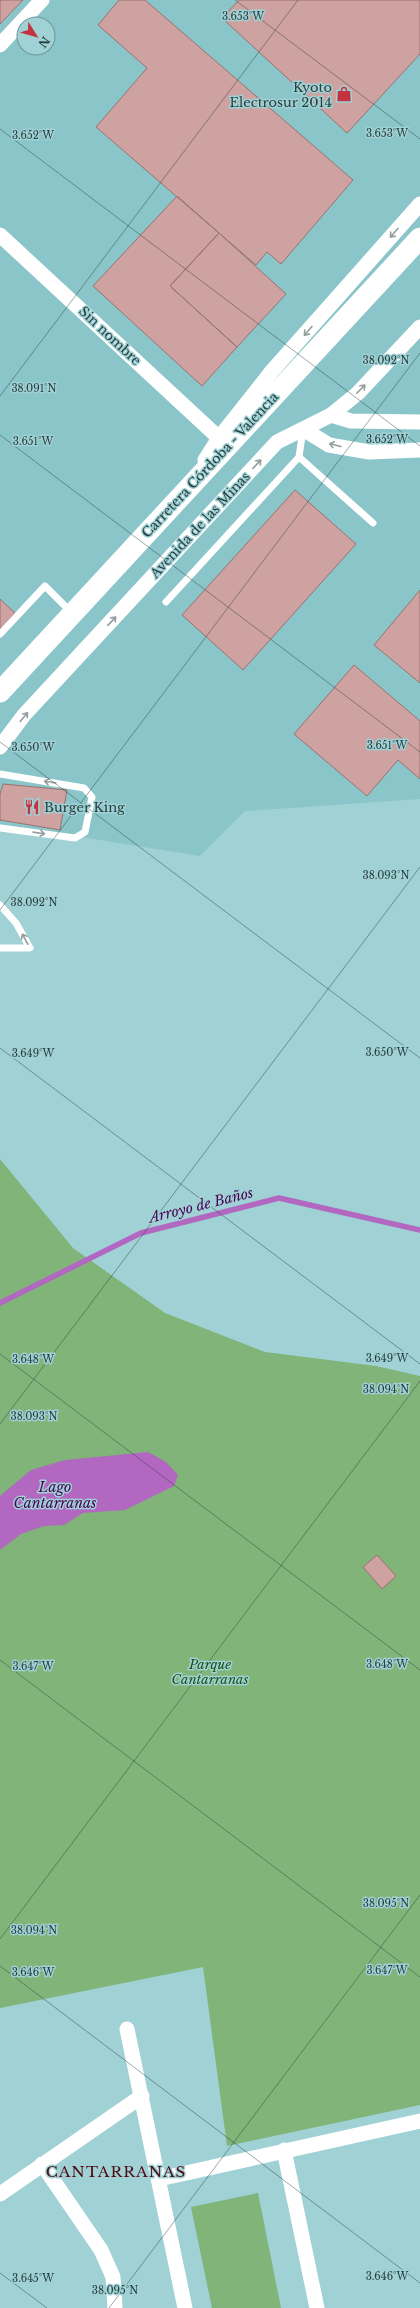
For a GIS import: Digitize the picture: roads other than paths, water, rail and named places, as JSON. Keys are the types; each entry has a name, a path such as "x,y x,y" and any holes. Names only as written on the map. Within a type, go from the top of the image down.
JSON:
{"main road":[{"name":"Carretera Córdoba - Valencia","path":"0,692 420,238"}],"street":[{"path":"0,45 42,0"},
{"path":"188,489 220,438 272,371 420,204"},
{"name":"Sin nombre","path":"0,234 220,438"},
{"name":"Avenida de las Minas","path":"0,748 24,715 277,442 331,415 358,393 420,327"},
{"path":"331,415 351,421 420,422"},
{"path":"304,429 330,445 369,452 420,450"},
{"path":"127,2029 185,2308"},
{"path":"0,2194 142,2096"},
{"path":"159,2179 420,2120"},
{"path":"284,2150 316,2308"},
{"path":"42,2164 101,2250 113,2277 115,2308"}],"lane":[{"path":"166,602 299,457 304,429"},
{"path":"299,457 373,523"},
{"path":"0,634 45,586 72,614"},
{"path":"0,774 84,788 92,797 84,832 75,838 0,828"},
{"path":"0,905 16,923 30,948 0,948"}],"water":[{"name":"Lago Cantarranas","path":"148,1452 166,1462 178,1475 174,1486 125,1510 83,1513 64,1525 44,1526 21,1534 0,1550 0,1496 31,1470 65,1460"}],"waterway":[{"name":"Arroyo de Baños","path":"0,1303 141,1233 279,1198 420,1230"}],"place":[{"name":"Kyoto Electrosur 2014","path":"344,94"},
{"name":"Burger King","path":"32,807"}],"district":[{"name":"CANTARRANAS","path":"116,2171"}],"park label":[{"name":"Parque Cantarranas","path":"210,1672"}]}
